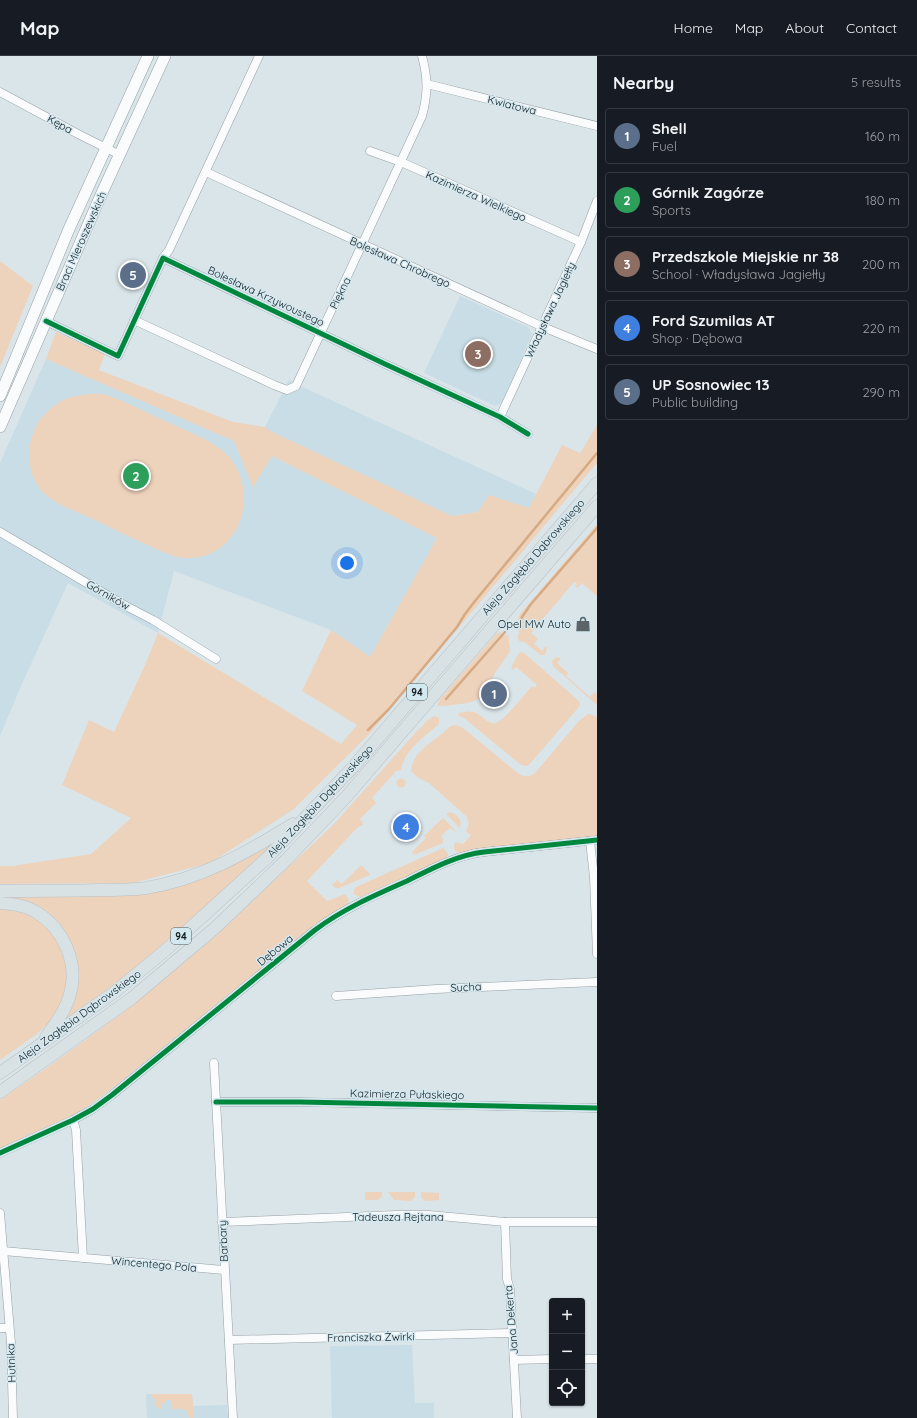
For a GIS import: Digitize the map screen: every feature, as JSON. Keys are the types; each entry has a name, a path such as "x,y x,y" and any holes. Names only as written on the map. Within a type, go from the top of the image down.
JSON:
{"main road":[{"name":"Braci Mieroszewskich","path":"0,396 63,244 148,56"},
{"name":"Braci Mieroszewskich","path":"0,427 165,56"},
{"name":"Aleja Zagłębia Dąbrowskiego","path":"0,1073 116,990 236,888 359,761 597,483"},
{"name":"Aleja Zagłębia Dąbrowskiego","path":"0,1092 132,998 216,927 286,860 346,797 597,506"},
{"path":"0,891 134,889 160,885 186,878 216,867 260,845 309,814"},
{"path":"0,903 20,906 36,912 57,930 68,948 72,973 70,994 64,1010 41,1045"}],"street":[{"path":"46,321 118,356 163,258 169,250 206,172 259,56"},
{"name":"Piękna","path":"134,320 287,390 296,386 422,116 426,100 427,84 426,68 422,56"},
{"name":"Kwiatowa","path":"427,84 597,126"},
{"name":"Kępa","path":"0,92 120,155"},
{"name":"Kazimierza Wielkiego","path":"370,151 401,162 581,242"},
{"name":"Bolesława Chrobrego","path":"206,172 543,327 597,349"},
{"name":"Władysława Jagiełły","path":"500,417 543,327 581,242 597,201"},
{"name":"Bolesława Krzywoustego","path":"163,258 500,417 528,434"},
{"name":"Górników","path":"0,532 124,605 154,620 216,659"},
{"path":"593,841 597,954"},
{"name":"Dębowa","path":"0,1153 73,1120 112,1095 321,926 355,905 419,875 467,855 593,841"},
{"name":"Sucha","path":"336,996 436,989 597,982"},
{"name":"Barbary","path":"214,1063 233,1418"},
{"name":"Kazimierza Pułaskiego","path":"216,1102 308,1102 597,1108"},
{"path":"73,1120 76,1130 83,1258"},
{"name":"Hutnika","path":"0,1213 11,1342 13,1418"},
{"name":"Tadeusza Rejtana","path":"222,1222 429,1215 505,1222 597,1222"},
{"name":"Jana Dekerta","path":"505,1222 507,1280 510,1289 517,1418"},
{"name":"Wincentego Pola","path":"3,1251 224,1270"},
{"path":"0,1328 9,1328"},
{"name":"Franciszka Żwirki","path":"229,1340 512,1333"},
{"path":"514,1360 549,1359"},
{"path":"585,1359 597,1359"}],"shaded area":[{"path":"0,261 33,286 0,367"},
{"path":"460,296 528,327 532,334 502,403 495,406 424,373"},
{"path":"56,332 105,354 99,370 233,422 265,427 270,431 452,516 478,512 489,495 529,508 562,445 580,453 597,425 597,463 371,732 294,809 210,863 133,883 0,884 0,866 12,866 91,854 131,818 62,785 89,720 114,732 158,633 341,744 357,725 302,691 331,630 370,657 437,538 272,456 253,487 234,441 46,359"},
{"path":"46,359 234,441 253,487 272,456 437,538 370,657 331,630 174,571 158,633 68,583 0,736 0,463"},
{"path":"289,380 536,494 529,508 489,495 478,512 452,516 270,431 265,427"},
{"path":"90,394 103,394 118,399 207,440 229,457 239,474 244,493 243,511 237,528 226,543 212,553 194,558 173,556 66,507 47,496 42,491 33,477 29,462 31,439 36,426 47,412 61,401 72,397"},
{"path":"597,524 597,596 582,583 578,588 575,586 577,584 574,582 531,633 538,639 534,644 542,651 546,646 547,648 545,655 540,655 526,643 519,641 517,635 519,635 518,618"},
{"path":"500,632 505,636 508,634 510,648 509,653 495,673 487,689 484,687 482,689 482,692 484,693 477,700 468,703 437,706 440,699 496,634"},
{"path":"521,652 579,701 580,704 529,765 526,766 521,765 464,718 457,715 461,712 475,713 488,722 495,723 509,713 532,686 535,688 537,685 516,667 513,670 511,667"},
{"path":"556,657 561,658 557,663 568,673 566,676 590,697 594,692 597,694 597,705 553,666 552,661"},
{"path":"588,714 597,717 597,837 495,847 461,853 455,851 455,842 463,844 471,835 466,832 469,824 467,817 429,783 417,777 411,771 412,764 421,751 450,726 456,725 463,728 519,774 529,776 535,773 579,721"},
{"path":"434,716 439,718 438,725 415,744 406,756 401,770 396,771 372,798 376,803 360,819 363,823 362,826 358,827 307,881 327,901 345,894 349,900 348,904 309,930 105,1094 73,1116 0,1149 0,1100 124,1012 218,934 334,824 416,732"},
{"path":"399,779 403,779 405,783 403,787 399,787 397,785 397,781"},
{"path":"449,812 459,817 461,822 460,828 446,814"},
{"path":"443,818 456,832 450,828 441,836 443,843 414,855 412,852 426,838 424,836"},
{"path":"283,834 209,907 105,993 63,1023 73,1002 78,980 56,922 0,898 0,894 161,887"},
{"path":"443,848 448,853 448,856 445,859 362,898 354,894 356,887"},
{"path":"361,865 370,875 339,888 332,885 337,880 342,884"},
{"path":"0,909 16,911 31,916 53,935 65,962 66,977 61,1005 50,1022 34,1036 0,1060"},
{"path":"365,1192 382,1192 382,1197 377,1200 365,1200"},
{"path":"388,1192 415,1192 415,1197 411,1201 394,1200"},
{"path":"421,1192 439,1193 439,1200 425,1201 421,1198"},
{"path":"412,1345 415,1403 434,1403 434,1418 332,1418 330,1346"},
{"path":"146,1394 192,1394 193,1406 227,1405 228,1418 147,1418"},
{"path":"151,1394 192,1394 194,1418 189,1418 187,1412 183,1409 171,1409 171,1400 166,1400 166,1403 161,1403 161,1409 158,1408 154,1404 156,1403 156,1399 151,1398"}],"waterway":[{"path":"368,730 389,709 457,627 475,601 597,453"},
{"path":"520,622 531,604 597,528"},
{"path":"446,699 505,632"}],"cycle path":[{"path":"46,321 118,356 163,258 500,417 528,434"},
{"path":"0,1153 73,1120 93,1109 315,930 337,915 435,867 464,856 484,852 597,840"},
{"path":"216,1102 300,1102 597,1108"}],"place":[{"name":"UP Sosnowiec 13","path":"133,275"},
{"name":"Przedszkole Miejskie nr 38","path":"478,354"},
{"name":"Górnik Zagórze","path":"136,476"},
{"name":"Opel MW Auto","path":"583,624"},
{"name":"Shell","path":"494,694"},
{"name":"Ford Szumilas AT","path":"406,827"}]}
